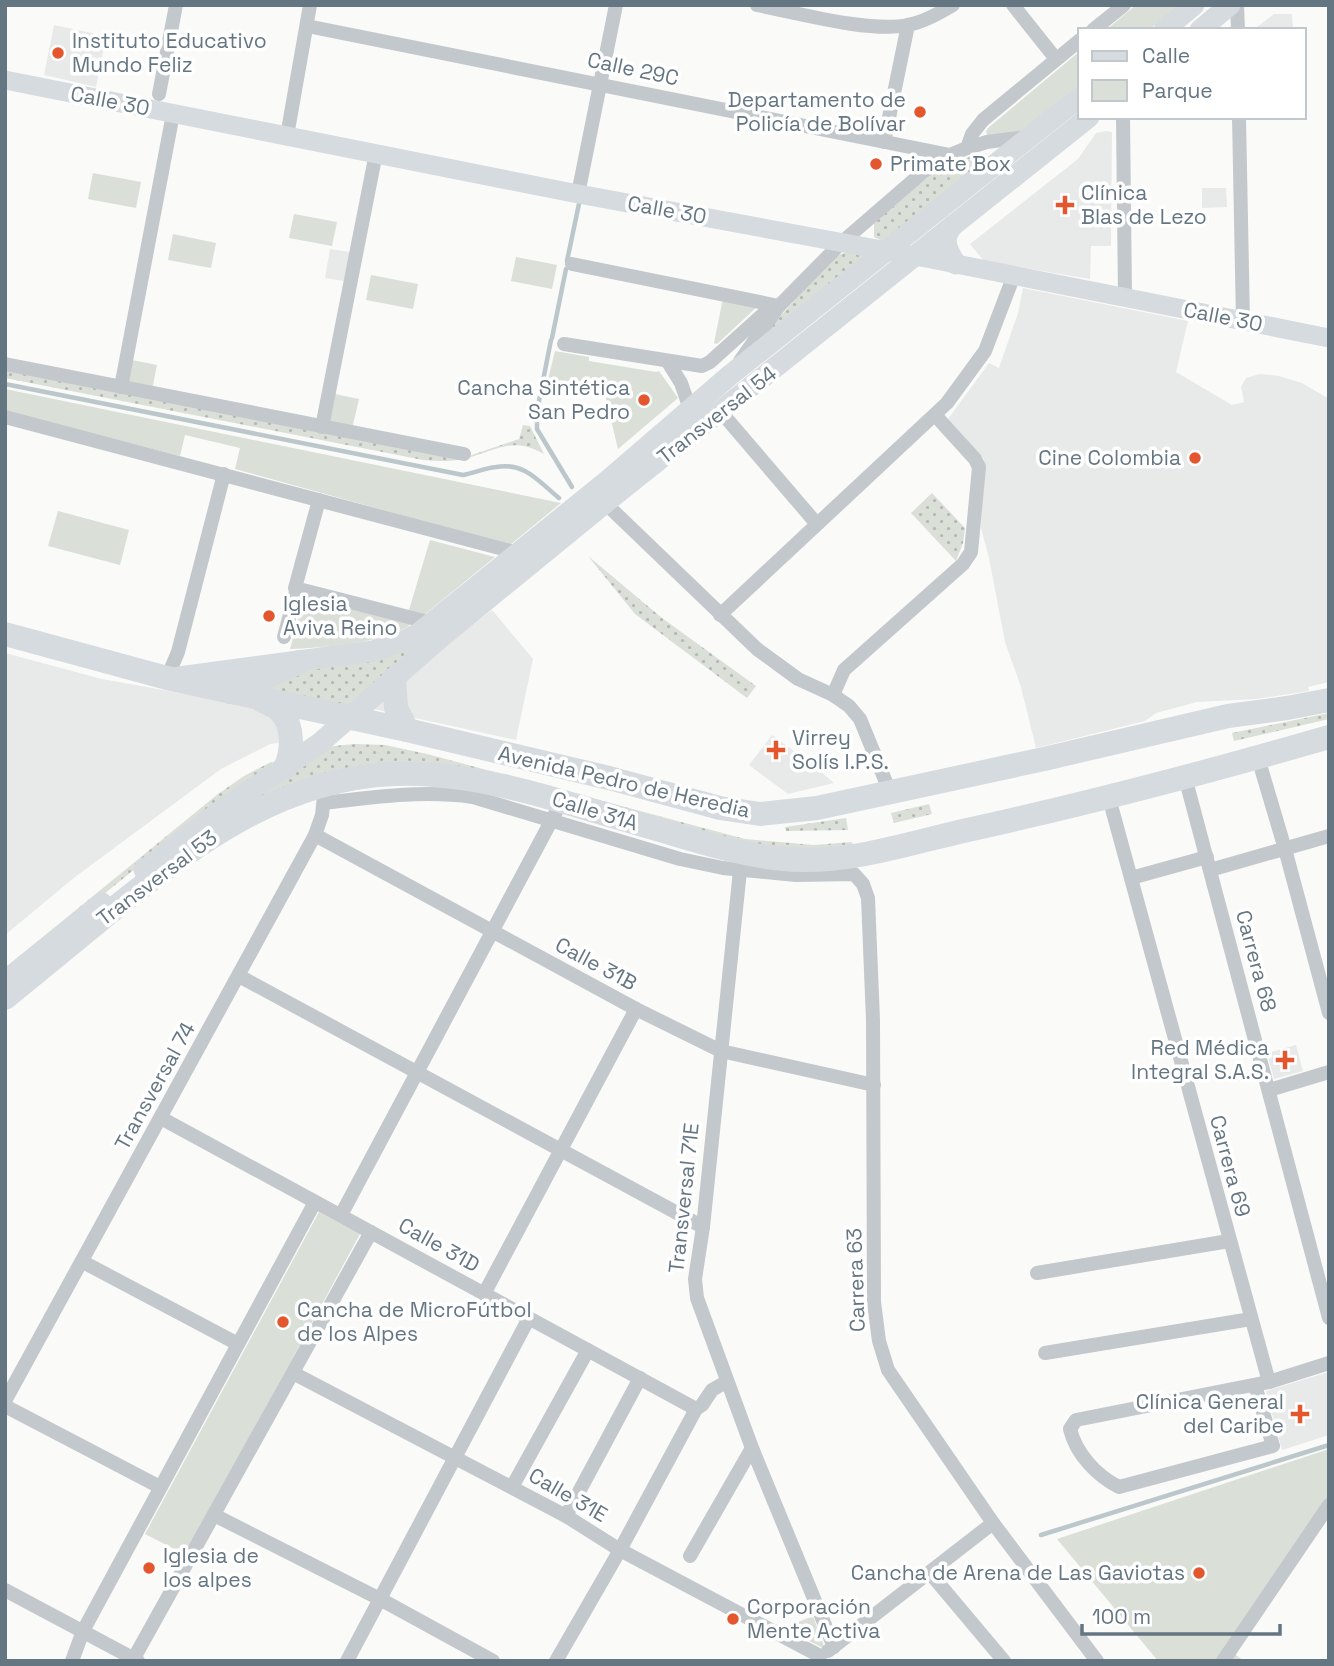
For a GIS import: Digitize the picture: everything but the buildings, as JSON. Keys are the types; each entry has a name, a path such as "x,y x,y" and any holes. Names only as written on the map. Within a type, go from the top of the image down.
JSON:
{"highway":[{"name":"Avenida Pedro de Heredia","path":"5,634 167,678 407,730 730,810 778,813 842,803 1228,716 1329,700"},
{"path":"230,692 300,662"},
{"path":"394,679 396,708 407,730"},
{"path":"257,698 281,712 285,719 291,749 285,768"},
{"name":"Avenida Pedro de Heredia","path":"324,794 371,776 419,774 496,784 557,811 741,862 827,860 855,865 899,845 1109,798 1329,737"},
{"name":"Transversal 53","path":"5,998 157,875 211,836 258,808 283,797 324,794"}],"main road":[{"path":"1166,28 1194,5"},
{"path":"1201,28 1230,5"},
{"name":"Transversal 54","path":"598,502 690,410 729,376 1078,99"},
{"name":"Transversal 54","path":"167,678 300,662 388,647 412,637 518,553 598,502 720,412 1086,119"},
{"path":"956,223 948,233 946,247 956,264"},
{"name":"Transversal 54","path":"5,981 203,824 320,743 570,521"}],"street":[{"path":"159,94 176,5"},
{"path":"287,136 310,5"},
{"path":"578,194 616,5"},
{"path":"757,5 881,28 908,25 929,18 953,5"},
{"path":"1013,5 1056,59"},
{"path":"1095,28 1124,5"},
{"path":"1237,5 1238,28"},
{"path":"884,142 908,25"},
{"name":"Calle 29C","path":"307,26 950,155"},
{"path":"967,148 972,134 984,120 1078,42"},
{"name":"Calle 30","path":"5,80 578,194 916,256 1329,338"},
{"path":"121,387 173,114"},
{"path":"1123,119 1125,297"},
{"path":"1239,119 1243,322"},
{"name":"Transversal 54","path":"729,376 777,305 841,243 923,172 967,148 987,142 1031,136"},
{"path":"322,427 376,153"},
{"path":"572,264 777,305"},
{"path":"720,615 935,415 960,387 985,351 1014,275"},
{"path":"564,344 698,367 710,362 777,305"},
{"path":"668,362 681,383 690,410"},
{"path":"5,364 464,454"},
{"path":"720,412 816,523"},
{"path":"833,695 844,670 962,564 971,552 979,467 975,459 935,415"},
{"path":"5,417 518,553"},
{"path":"167,678 178,652 224,474"},
{"path":"284,637 319,500"},
{"path":"598,502 776,665 849,706 860,719 888,793"},
{"path":"296,588 432,623"},
{"path":"1258,758 1329,1013"},
{"name":"Carrera 68","path":"1185,777 1329,1318"},
{"name":"Transversal 74","path":"5,1403 315,835 324,794"},
{"name":"Carrera 69","path":"1109,798 1251,1319 1273,1446 1119,1487 1106,1480 1079,1450 1070,1429 1076,1420 1262,1384"},
{"path":"341,1215 557,811"},
{"name":"Calle 31B","path":"315,835 636,1009 721,1051 874,1085"},
{"path":"1131,878 1285,849 1329,836"},
{"name":"Transversal 71E","path":"726,1382 697,1298 695,1279 703,1227 741,862"},
{"name":"Carrera 63","path":"855,865 868,898 874,1085 874,1302 879,1341 888,1370 993,1523 1097,1661"},
{"path":"239,976 703,1227"},
{"path":"484,1294 636,1009"},
{"path":"1269,1090 1329,1072"},
{"name":"Calle 31D","path":"161,1118 696,1409"},
{"path":"72,1661 83,1631 315,1202"},
{"path":"5,1590 136,1660 371,1232"},
{"path":"1037,1273 1229,1241"},
{"path":"83,1262 238,1344"},
{"path":"347,1661 529,1318"},
{"path":"1045,1353 1251,1319"},
{"path":"512,1487 588,1350"},
{"path":"1262,1384 1329,1363"},
{"name":"Calle 31E","path":"293,1373 512,1487 566,1516 620,1550 823,1656"},
{"path":"566,1516 640,1378"},
{"path":"556,1661 696,1409 712,1391 726,1382 752,1448 823,1656 993,1523"},
{"path":"5,1403 160,1487"},
{"path":"690,1556 752,1448"},
{"path":"1223,1661 1329,1505"},
{"path":"214,1515 380,1599 493,1661"},
{"path":"930,1573 1004,1661"}],"shaded area":[{"path":"1274,14 1292,14 1293,28 1256,28"},
{"path":"54,25 106,36 96,87 44,75"},
{"name":"Clínica Blas de Lezo","path":"1112,132 1111,246 1091,246 1090,279 984,261 970,244 1078,159 1096,133"},
{"path":"1202,188 1226,188 1227,207 1202,208"},
{"path":"330,249 350,252 344,281 325,278"},
{"path":"1023,288 1188,321 1176,372 1232,405 1244,402 1241,387 1246,378 1260,374 1302,383 1329,399 1329,682 1308,687 1309,691 1256,699 1197,702 1156,713 1145,721 1036,748 1021,687 1005,642 981,528 984,459 948,419 989,363 999,368 1018,313"},
{"path":"492,610 533,659 516,740 365,707"},
{"path":"5,653 102,679 270,711 284,742 270,744 221,769 75,877 5,935"},
{"name":"Virrey Solís I.P.S.","path":"772,735 834,783 788,794 749,765"},
{"name":"Red Médica Integral S.A.S.","path":"1296,1045 1303,1071 1274,1079 1267,1053"},
{"name":"Clínica General del Caribe","path":"1329,1372 1329,1435 1282,1450 1266,1391"}],"green space":[{"path":"1136,5 1179,5 1151,28 1108,28"},
{"path":"1078,53 1078,86 1023,130 989,139 986,132"},
{"path":"986,153 988,158 884,242 874,237 874,222 912,189 939,170"},
{"path":"93,173 141,182 136,208 88,199"},
{"path":"294,214 337,222 332,246 289,238"},
{"path":"173,234 216,243 211,268 168,260"},
{"path":"846,252 867,255 770,333 770,328 832,258"},
{"path":"516,257 557,265 552,289 511,281"},
{"path":"371,275 418,284 413,309 366,300"},
{"path":"723,298 759,305 717,344 714,343"},
{"path":"555,351 589,357 589,361 659,371 678,398 618,449 601,378 545,392"},
{"path":"132,360 157,365 152,390 127,385"},
{"path":"5,368 466,457 519,439 523,425 530,426 544,454 532,448 513,445 458,460 423,460 5,378"},
{"path":"5,389 561,503 510,545 235,469 240,448 185,435 180,456 5,411"},
{"path":"335,394 359,399 352,429 329,424"},
{"path":"932,493 965,528 956,561 911,513"},
{"path":"58,511 129,530 120,565 48,546"},
{"path":"430,540 495,557 424,615 409,610"},
{"path":"588,556 662,618 756,686 747,698 635,614"},
{"path":"304,598 411,624 387,636 371,640 290,649"},
{"path":"430,635 349,709 257,685"},
{"path":"1329,713 1329,719 1234,741 1232,733"},
{"path":"355,744 385,745 427,754 745,839 814,845 852,842 853,848 779,852 392,767 198,834 317,751"},
{"path":"271,762 275,764 193,822 5,974 5,968 218,794"},
{"path":"929,804 932,814 894,823 891,813"},
{"path":"846,818 848,830 786,831 785,827"},
{"path":"319,1212 360,1234 186,1555 145,1534"},
{"path":"1329,1449 1329,1496 1225,1647 1244,1661 1158,1661 1057,1539"},
{"path":"813,1616 825,1649 784,1628"}],"waterway":[{"path":"567,261 580,199"},
{"path":"552,338 566,269"},
{"path":"551,340 537,411 537,429 572,487"},
{"path":"5,384 463,475 492,468 515,467 530,474 559,498"},
{"path":"1041,1535 1329,1445"}],"place":[{"name":"Instituto Educativo Mundo Feliz","path":"58,53"},
{"name":"Departamento de Policía de Bolívar","path":"920,112"},
{"name":"Primate Box","path":"876,164"},
{"name":"Clínica Blas de Lezo","path":"1065,205"},
{"name":"Cancha Sintética San Pedro","path":"644,400"},
{"name":"Cine Colombia","path":"1195,458"},
{"name":"Iglesia Aviva Reino","path":"269,616"},
{"name":"Virrey Solís I.P.S.","path":"776,750"},
{"name":"Red Médica Integral S.A.S.","path":"1285,1060"},
{"name":"Cancha de MicroFútbol de los Alpes","path":"283,1322"},
{"name":"Clínica General del Caribe","path":"1300,1414"},
{"name":"Iglesia de los alpes","path":"149,1568"},
{"name":"Cancha de Arena de Las Gaviotas","path":"1199,1573"},
{"name":"Corporación Mente Activa","path":"733,1619"}]}
